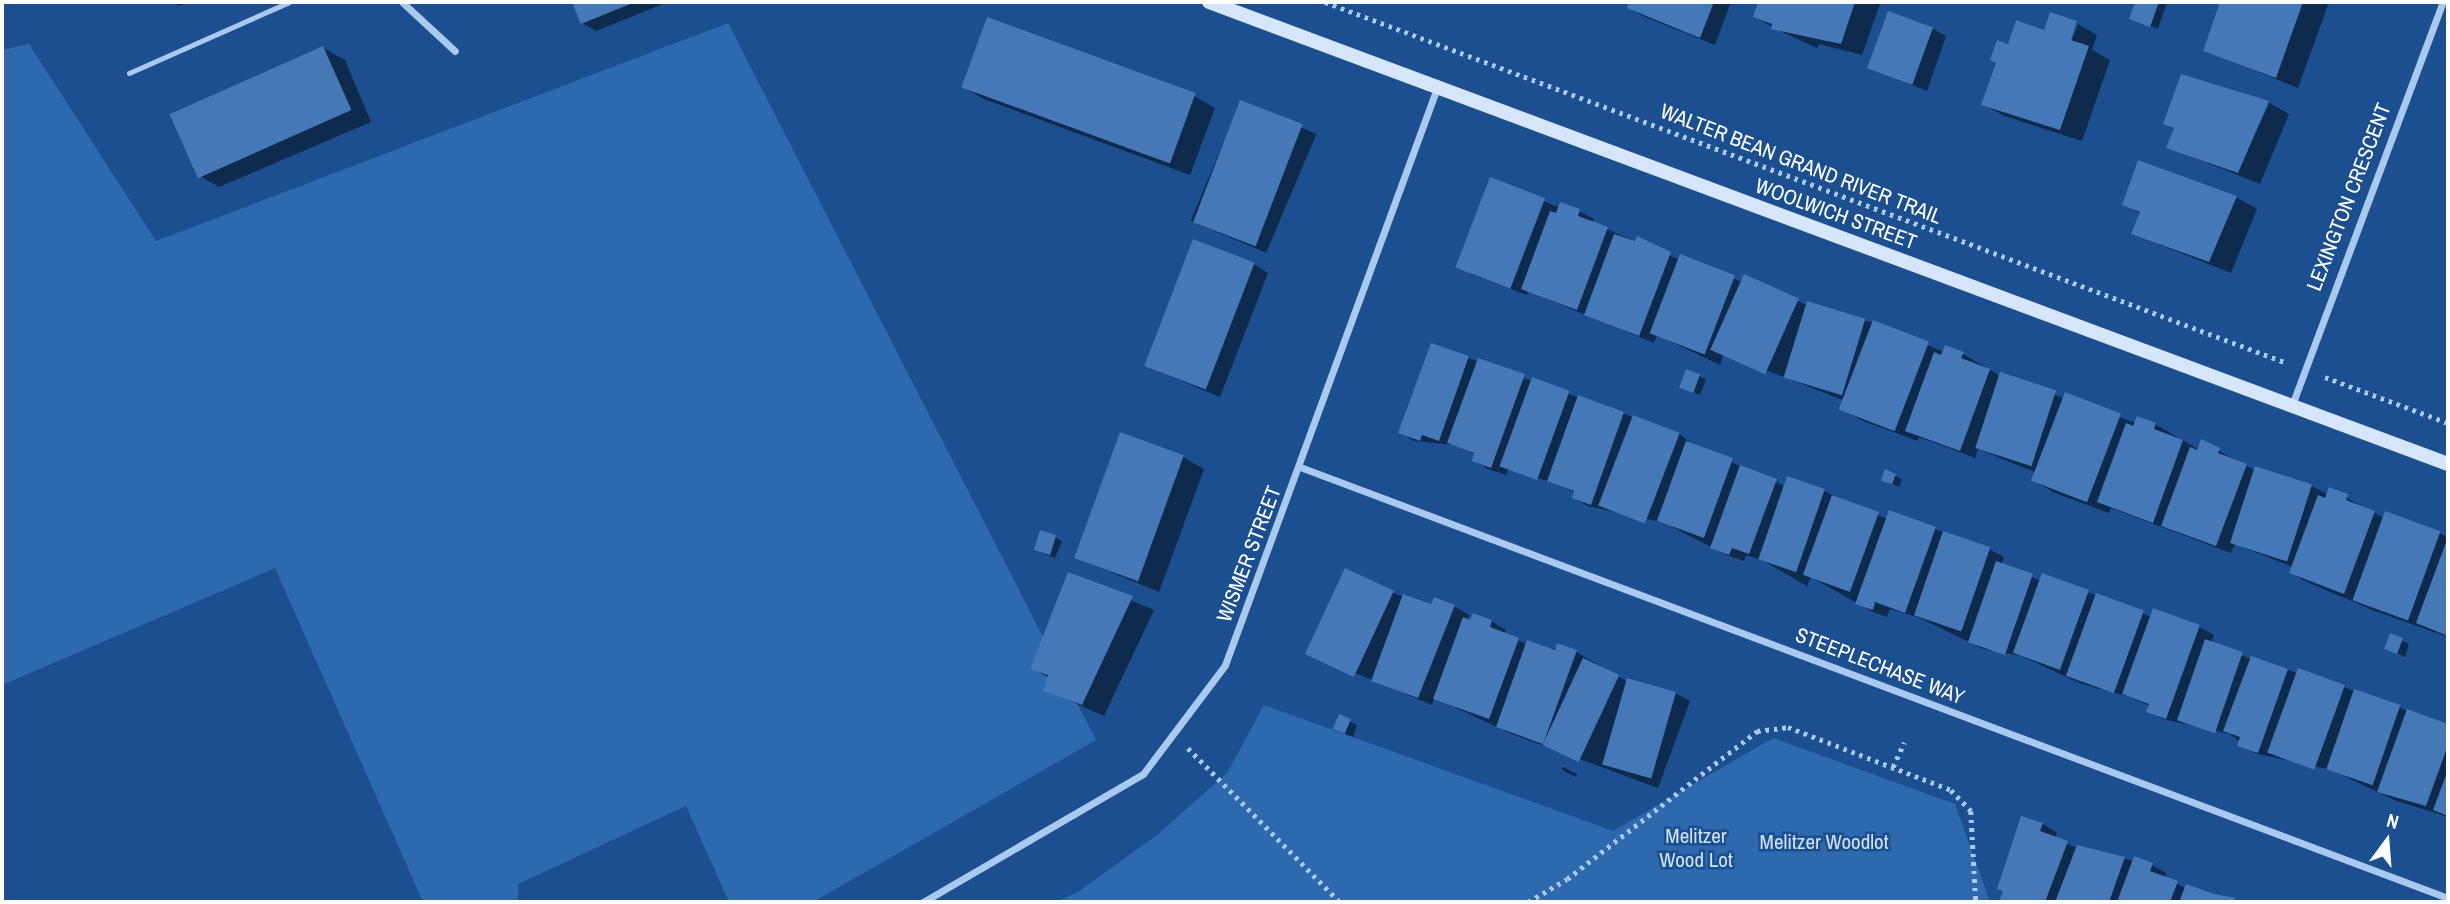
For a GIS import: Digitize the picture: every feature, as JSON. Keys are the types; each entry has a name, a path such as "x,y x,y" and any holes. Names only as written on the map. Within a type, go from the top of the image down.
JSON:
{"street":[{"path":"402,2 455,51"},
{"name":"WOOLWICH STREET","path":"1209,2 2448,464"},
{"name":"LEXINGTON CRESCENT","path":"2292,406 2443,2"},
{"name":"WISMER STREET","path":"923,902 1143,774 1226,665 1437,88"},
{"name":"STEEPLECHASE WAY","path":"1300,467 2448,898"}],"lane":[{"path":"129,73 289,2"}],"path":[{"name":"WALTER BEAN GRAND RIVER TRAIL","path":"1325,2 2266,356"},
{"path":"2342,383 2448,423"},
{"path":"1528,902 1567,879 1757,731 1787,727 1951,790 1971,811 1976,902"},
{"path":"1173,733 1340,902"},
{"path":"1893,767 1904,742"}],"green space":[{"path":"728,23 1096,740 813,902 729,902 686,806 518,884 518,902 423,902 275,568 2,685 2,50 29,44 156,241"},
{"path":"1264,705 1613,831 1773,738 1955,804 1990,902 1055,902 1078,892 1157,835 1227,773"}],"building":[{"path":"572,2 635,2 581,24"},
{"path":"1629,2 1714,2 1700,38 1627,8"},
{"path":"1758,2 1855,2 1841,44 1771,29 1772,24 1753,17"},
{"path":"2135,2 2159,2 2150,27 2129,19"},
{"path":"2220,2 2303,2 2276,78 2203,51"},
{"path":"1888,11 1933,27 1912,85 1867,68"},
{"path":"2050,12 2077,21 2071,40 2089,46 2060,130 1981,105 1996,63 1990,60 1997,40 2008,44 2016,20 2044,30"},
{"path":"987,17 1196,93 1170,163 961,87"},
{"path":"323,46 351,110 198,178 170,114"},
{"path":"2181,74 2269,101 2238,173 2166,148 2174,128 2163,124"},
{"path":"1240,100 1303,124 1256,246 1193,222"},
{"path":"2138,160 2237,196 2209,262 2131,234 2140,212 2122,205"},
{"path":"1490,177 1545,198 1510,289 1455,268"},
{"path":"1560,202 1580,209 1578,216 1608,227 1577,310 1521,289 1550,211 1556,213"},
{"path":"1614,234 1635,241 1637,236 1671,252 1639,336 1584,315"},
{"path":"1193,239 1255,263 1206,390 1144,366"},
{"path":"1680,254 1735,275 1705,354 1650,333"},
{"path":"1744,274 1799,298 1765,374 1710,350"},
{"path":"1807,301 1865,319 1842,395 1784,378"},
{"path":"1873,320 1929,342 1895,431 1839,410"},
{"path":"1431,343 1469,356 1439,441 1422,435 1420,441 1398,433"},
{"path":"1945,345 1964,352 1961,358 1990,369 1960,451 1905,431 1934,352 1941,355"},
{"path":"1478,358 1525,374 1491,468 1472,461 1474,453 1447,443"},
{"path":"1686,369 1700,374 1693,393 1679,388"},
{"path":"2000,372 2056,390 2031,466 1975,448"},
{"path":"1532,377 1570,391 1537,480 1500,466"},
{"path":"2065,392 2121,414 2087,502 2031,481"},
{"path":"1578,395 1624,412 1591,505 1572,498 1574,491 1547,481"},
{"path":"1633,415 1680,433 1645,523 1598,506"},
{"path":"2137,416 2156,423 2154,429 2183,440 2153,523 2097,502 2126,423 2133,426"},
{"path":"1120,432 1184,455 1138,581 1074,558"},
{"path":"2201,439 2220,448 2218,453 2247,464 2216,546 2161,526 2190,447 2197,450"},
{"path":"1686,441 1733,458 1704,538 1657,521"},
{"path":"1740,465 1777,479 1749,554 1732,548 1729,555 1710,548"},
{"path":"2255,466 2312,485 2287,562 2230,543"},
{"path":"1885,469 1896,474 1892,484 1881,481"},
{"path":"1787,476 1825,489 1796,572 1758,559"},
{"path":"2329,487 2348,494 2346,500 2375,511 2344,594 2289,573 2318,495 2325,498"},
{"path":"1832,495 1879,512 1850,592 1803,575"},
{"path":"1889,510 1936,527 1905,613 1875,602 1873,610 1855,604"},
{"path":"2385,511 2440,531 2408,620 2353,600"},
{"path":"1040,530 1056,535 1050,555 1034,550"},
{"path":"1943,531 1990,547 1961,631 1914,615"},
{"path":"2448,537 2448,636 2416,623"},
{"path":"1996,561 2033,574 2005,655 1968,642"},
{"path":"1345,568 1394,591 1354,677 1305,654"},
{"path":"1068,572 1133,596 1082,705 1043,691 1048,675 1030,669"},
{"path":"2042,573 2089,590 2060,670 2013,653"},
{"path":"2096,593 2144,610 2114,693 2066,676"},
{"path":"1403,594 1431,604 1434,597 1455,605 1418,698 1371,681"},
{"path":"2153,608 2200,625 2166,719 2146,712 2149,704 2122,694"},
{"path":"1473,613 1492,620 1490,627 1519,638 1489,719 1433,699 1463,617 1470,620"},
{"path":"2390,633 2403,638 2397,654 2384,649"},
{"path":"2205,639 2243,652 2215,733 2177,720"},
{"path":"1527,640 1555,650 1557,643 1577,650 1543,744 1496,727"},
{"path":"2251,656 2288,669 2258,753 2237,746 2240,737 2223,731"},
{"path":"1583,658 1619,675 1579,762 1542,745"},
{"path":"2298,668 2345,685 2314,770 2267,753"},
{"path":"1627,678 1676,692 1651,779 1602,765"},
{"path":"2354,689 2400,705 2373,785 2326,769"},
{"path":"2407,709 2448,724 2448,745 2426,806 2377,792"},
{"path":"1339,714 1351,719 1345,734 1333,729"},
{"path":"2448,770 2448,816 2433,810"},
{"path":"2021,816 2043,823 2040,831 2068,841 2045,902 1999,902 2003,891 1997,889"},
{"path":"2077,845 2125,857 2109,902 2055,902"},
{"path":"2134,856 2153,863 2150,871 2178,881 2170,902 2117,902"},
{"path":"2186,884 2235,898 2233,902 2179,902"}],"park label":[{"name":"Melitzer Woodlot","path":"1824,842"},
{"name":"Melitzer Wood Lot","path":"1696,848"}]}
